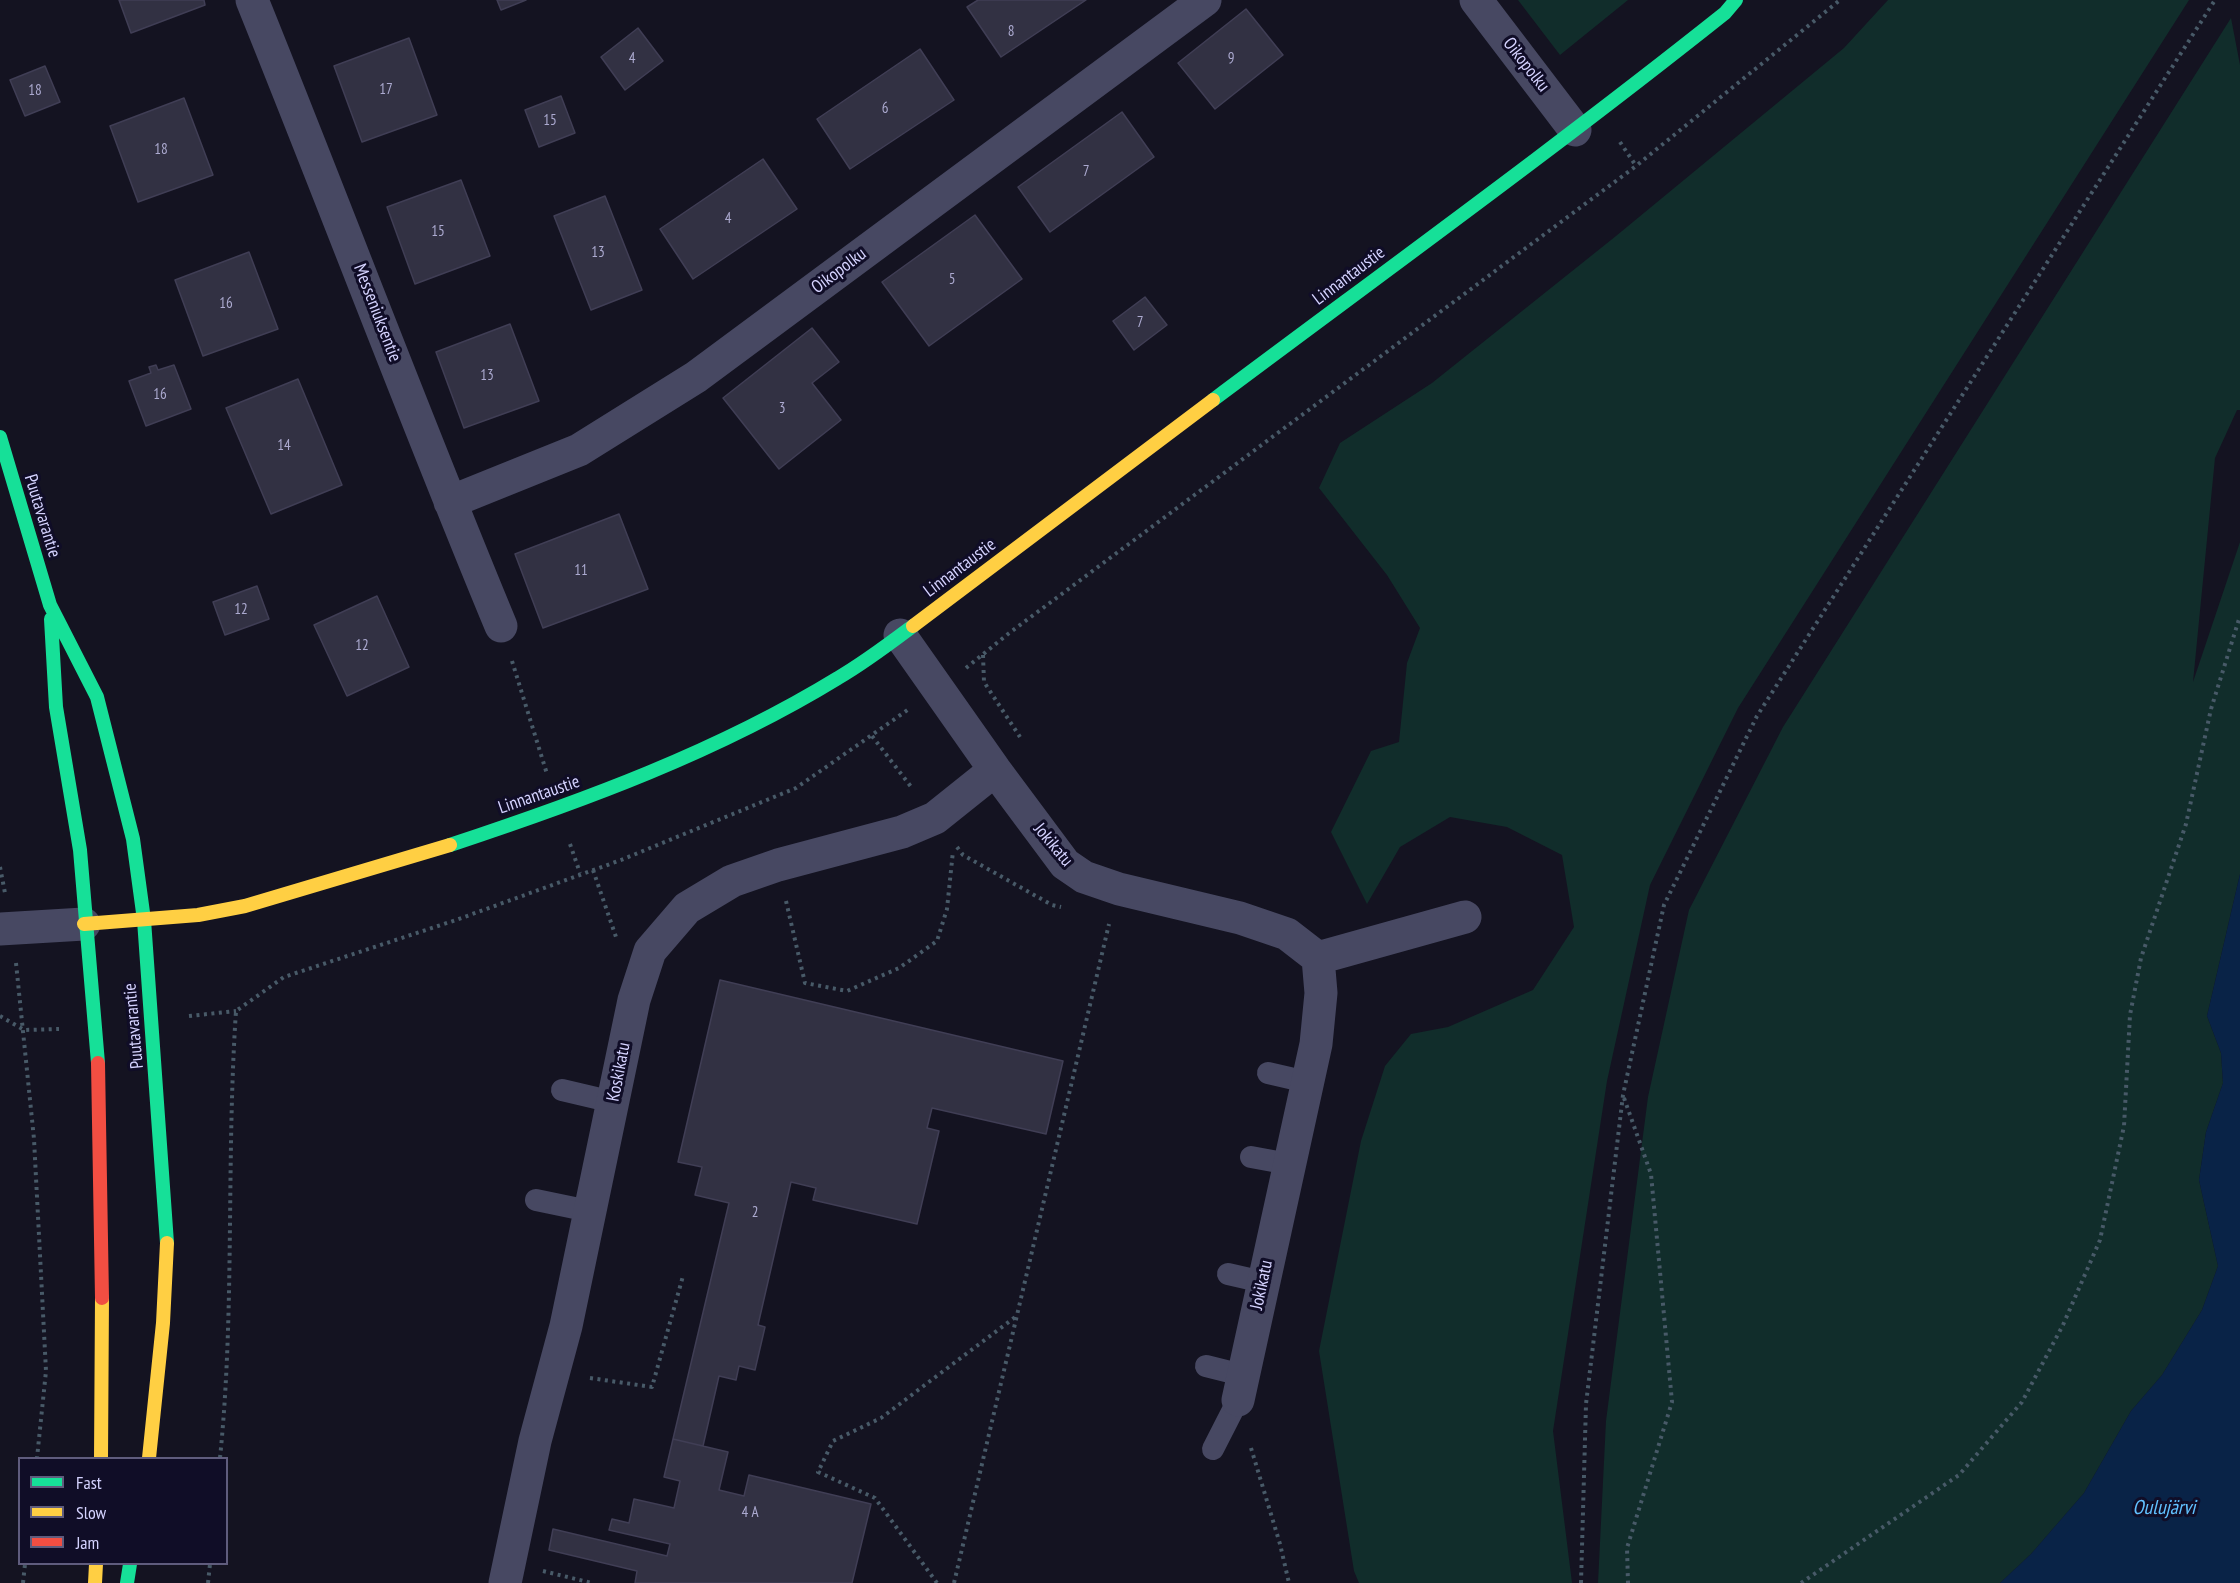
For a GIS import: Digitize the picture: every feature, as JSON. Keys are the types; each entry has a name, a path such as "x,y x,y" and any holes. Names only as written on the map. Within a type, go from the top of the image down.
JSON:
{"main road":[{"name":"Linnantaustie","path":"84,924 198,915 245,906 411,858 558,809 667,766 773,714 839,678 900,635 1575,130 1716,21 1736,0"},
{"name":"Puutavarantie","path":"0,437 50,606 97,697 133,839 144,920 167,1238 163,1323 149,1457"},
{"name":"Puutavarantie","path":"50,606 57,706 80,850 84,924 99,1079 102,1232 101,1457"},
{"path":"95,1583 96,1565"},
{"path":"127,1583 130,1565"}],"street":[{"name":"Messeniuksentie","path":"252,0 501,626"},
{"name":"Oikopolku","path":"450,502 579,450 696,377 1205,0"},
{"name":"Oikopolku","path":"1476,0 1575,130"},
{"name":"Jokikatu","path":"900,635 995,770 1065,864 1084,877 1119,889 1240,918 1287,934 1318,958 1321,993 1316,1044 1240,1388"},
{"name":"Koskikatu","path":"507,1573 535,1441 566,1326 634,1000 650,951 687,908 732,881 778,865 881,838 935,818 995,770"},
{"path":"1318,958 1466,917"},
{"path":"6,929 84,924"}],"lane":[{"path":"1268,1072 1307,1082"},
{"path":"562,1090 613,1102"},
{"path":"1251,1157 1289,1164"},
{"path":"536,1200 589,1211"},
{"path":"1228,1274 1263,1282"},
{"path":"1206,1366 1240,1388 1213,1449"}],"path":[{"path":"1581,1583 1586,1404 1623,1095 1664,905 1756,716 2215,0"},
{"path":"1800,1583 1959,1475 2022,1402 2063,1324 2100,1240 2124,1126 2130,1015 2141,958 2186,824 2211,709 2240,616"},
{"path":"501,626 580,873"},
{"path":"778,865 805,983 847,990 899,969 937,941 947,909 954,844"},
{"path":"0,867 6,929 24,1030 34,1139 46,1371 37,1457"},
{"path":"954,1583 1110,920"},
{"path":"1623,1095 1651,1174 1672,1402 1627,1548 1628,1583"},
{"path":"553,1372 652,1387 683,1276"},
{"path":"937,1583 875,1498 818,1472 833,1441 881,1418 1018,1314"},
{"path":"1240,1388 1255,1464 1280,1544 1288,1583"},
{"path":"23,1583 25,1565"},
{"path":"208,1583 210,1565"},
{"path":"507,1573 592,1583"}],"green space":[{"path":"1518,0 1628,0 1560,55"},
{"path":"1888,0 2189,0 1738,708 1650,885 1607,1081 1553,1431 1572,1583 1359,1583 1354,1571 1319,1351 1361,1141 1385,1066 1411,1034 1448,1027 1533,990 1574,927 1562,855 1507,827 1450,817 1400,847 1367,904 1331,832 1371,751 1399,742 1407,663 1420,628 1387,575 1319,488 1340,443 1432,383 1616,236 1844,48"},
{"path":"2231,18 2240,65 2240,410 2237,410 2215,458 2193,682 2240,542 2240,874 2207,1016 2221,1053 2223,1083 2206,1132 2199,1180 2218,1266 2202,1310 2162,1375 2131,1411 2084,1493 2031,1554 2000,1583 1598,1583 1606,1421 1648,1097 1689,910 1783,727"}],"water":[{"name":"Oulujärvi","path":"2240,874 2240,1583 2000,1583 2031,1554 2084,1493 2131,1411 2162,1375 2202,1310 2218,1266 2199,1180 2206,1132 2223,1083 2221,1053 2207,1016"}],"building":[{"path":"119,0 204,0 205,5 131,33"},
{"path":"497,0 526,0 501,10"},
{"path":"978,0 1086,0 1001,57 967,7"},
{"path":"1246,9 1283,55 1215,109 1178,63"},
{"path":"638,28 663,61 625,90 601,57"},
{"path":"409,38 437,115 362,142 334,66"},
{"path":"920,49 954,100 850,169 817,119"},
{"path":"45,66 60,102 25,116 10,80"},
{"path":"561,96 575,133 539,147 525,110"},
{"path":"184,98 213,175 138,202 110,126"},
{"path":"1122,112 1154,157 1050,232 1018,187"},
{"path":"763,159 797,209 693,279 660,229"},
{"path":"461,180 490,256 415,284 387,207"},
{"path":"605,196 642,290 591,310 554,216"},
{"path":"975,215 1022,279 929,346 882,282"},
{"path":"249,252 278,329 203,356 175,280"},
{"path":"1145,297 1167,325 1134,350 1113,321"},
{"path":"510,324 539,401 464,428 436,352"},
{"path":"812,328 839,362 812,383 841,420 779,469 723,398"},
{"path":"156,365 158,370 174,365 191,409 146,426 129,381 151,373 149,367"},
{"path":"298,379 342,485 271,514 226,408"},
{"path":"619,514 648,589 543,628 515,554"},
{"path":"257,586 269,619 225,635 213,602"},
{"path":"377,596 409,667 347,696 314,625"},
{"path":"720,980 1063,1061 1046,1134 932,1108 927,1128 939,1131 917,1224 813,1200 816,1188 791,1182 758,1325 765,1327 755,1370 739,1366 736,1380 719,1376 703,1446 673,1439 729,1203 695,1195 702,1167 678,1162"},
{"path":"673,1439 728,1452 719,1490 744,1496 749,1475 871,1504 852,1583 635,1583 637,1571 549,1550 553,1529 667,1556 670,1544 609,1530 612,1519 629,1523 634,1499 674,1508 680,1481 664,1477"}],"traffic: fast":[{"path":"1213,400 1599,112 1725,13 1736,0"},
{"path":"0,437 50,605 97,697 133,839 144,920 167,1243"},
{"path":"51,619 56,707 80,850 98,1063"},
{"path":"450,845 550,811 697,752 792,705 848,672 913,626"},
{"path":"127,1583 130,1565"}],"traffic: slow":[{"path":"913,626 1213,400"},
{"path":"84,924 198,915 245,906 450,845"},
{"path":"149,1457 163,1323 167,1243"},
{"path":"101,1457 102,1298"},
{"path":"95,1583 96,1565"}],"traffic: jam":[{"path":"98,1063 102,1298"}]}
